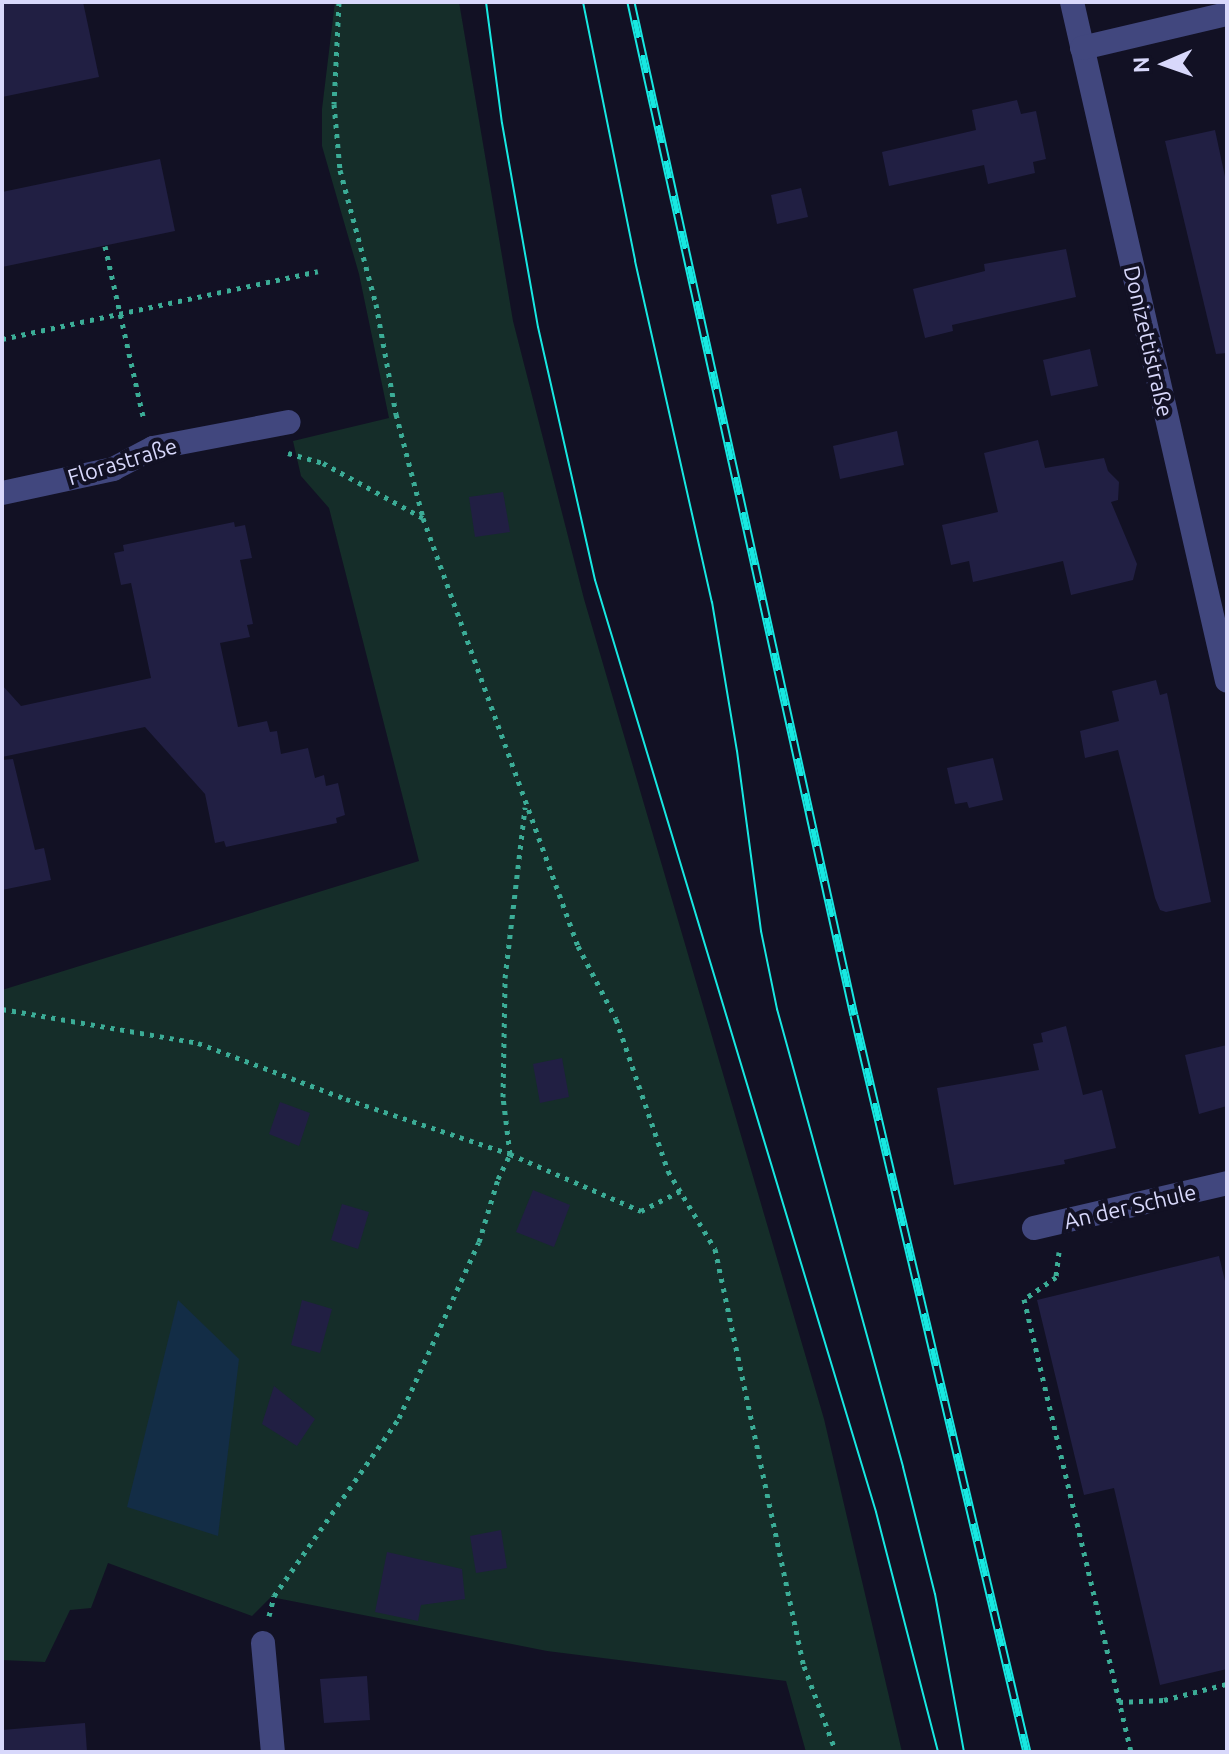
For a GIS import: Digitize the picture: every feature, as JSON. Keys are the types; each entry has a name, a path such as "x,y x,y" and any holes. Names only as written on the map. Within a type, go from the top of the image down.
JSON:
{"street":[{"name":"Donizettistraße","path":"1072,2 1227,681"},
{"path":"1082,48 1227,14"},
{"name":"Florastraße","path":"2,493 113,469 153,448 283,423"},
{"name":"An der Schule","path":"1034,1228 1227,1183"},
{"path":"263,1643 273,1752"}],"path":[{"path":"339,2 334,104 340,170 376,304 396,414 423,518 578,946 616,1019 668,1171 715,1249 804,1666 836,1752"},
{"path":"105,246 137,399 153,448"},
{"path":"2,339 318,271"},
{"path":"283,423 286,452 323,463 423,518"},
{"path":"263,1643 274,1596 399,1418 479,1242 498,1179 510,1154 503,1097 505,978 525,806"},
{"path":"2,1009 198,1043 346,1099 510,1154 641,1211 680,1191"},
{"path":"1059,1252 1056,1277 1024,1299 1131,1752"},
{"path":"1119,1702 1164,1700 1227,1684"}],"green space":[{"path":"335,2 459,2 513,321 584,599 824,1419 902,1752 806,1752 786,1681 547,1651 271,1597 252,1616 108,1563 91,1608 70,1610 45,1662 2,1660 2,990 419,861 329,508 301,476 293,441 389,418 359,274 322,146 322,109"}],"water":[{"path":"178,1300 239,1359 218,1536 127,1507"}],"building":[{"path":"2,2 83,2 99,77 2,97"},
{"path":"1017,100 1021,114 1036,111 1046,159 1033,162 1035,173 988,184 984,165 889,186 882,152 976,130 972,110"},
{"path":"1215,130 1227,186 1227,353 1216,354 1165,141"},
{"path":"160,159 175,231 2,267 2,192"},
{"path":"801,188 808,217 777,224 771,195"},
{"path":"1066,249 1076,297 952,325 953,331 925,338 913,289 985,271 984,264"},
{"path":"1090,349 1098,386 1051,396 1043,360"},
{"path":"897,431 904,465 840,479 833,446"},
{"path":"1038,440 1045,468 1104,458 1108,471 1119,482 1118,500 1111,502 1137,564 1133,580 1071,595 1063,561 973,582 969,561 951,565 942,525 998,512 984,453"},
{"path":"503,492 510,532 475,537 469,497"},
{"path":"234,522 235,527 245,525 252,558 240,560 253,624 247,625 250,637 220,643 238,727 267,721 270,732 277,731 281,754 308,748 315,778 324,775 326,786 338,783 345,815 336,818 337,823 226,847 224,841 215,843 205,794 145,727 2,757 2,685 21,706 151,678 131,583 121,585 114,553 124,551 123,545"},
{"path":"1156,680 1160,695 1167,693 1211,902 1166,912 1160,910 1155,898 1118,750 1085,758 1080,731 1119,721 1112,691"},
{"path":"993,758 1003,800 969,808 967,802 955,804 947,768"},
{"path":"13,759 35,850 44,848 51,880 2,890 2,760"},
{"path":"1066,1026 1083,1095 1102,1090 1116,1148 1064,1160 1065,1164 954,1185 937,1088 1039,1070 1033,1044 1043,1042 1041,1033"},
{"path":"1227,1045 1227,1106 1199,1114 1185,1055"},
{"path":"562,1058 569,1097 540,1103 533,1064"},
{"path":"280,1102 310,1113 299,1146 269,1134"},
{"path":"533,1190 570,1205 554,1247 516,1232"},
{"path":"342,1204 369,1212 358,1249 331,1240"},
{"path":"1219,1256 1227,1289 1227,1669 1160,1685 1114,1488 1084,1495 1037,1300"},
{"path":"302,1300 332,1309 320,1353 291,1345"},
{"path":"274,1386 315,1419 297,1446 262,1424"},
{"path":"501,1530 507,1568 476,1573 470,1536"},
{"path":"387,1552 462,1569 465,1599 421,1605 418,1621 375,1612"},
{"path":"367,1676 370,1720 324,1723 320,1679"},
{"path":"85,1723 87,1752 2,1752 2,1730"}],"tram line":[{"path":"486,2 502,123 538,327 595,580 876,1512 938,1752"},
{"path":"583,2 635,261 712,602 737,751 761,931 777,1009 935,1594 964,1752"}],"railway":[{"path":"631,2 854,1015 1027,1752"}]}
